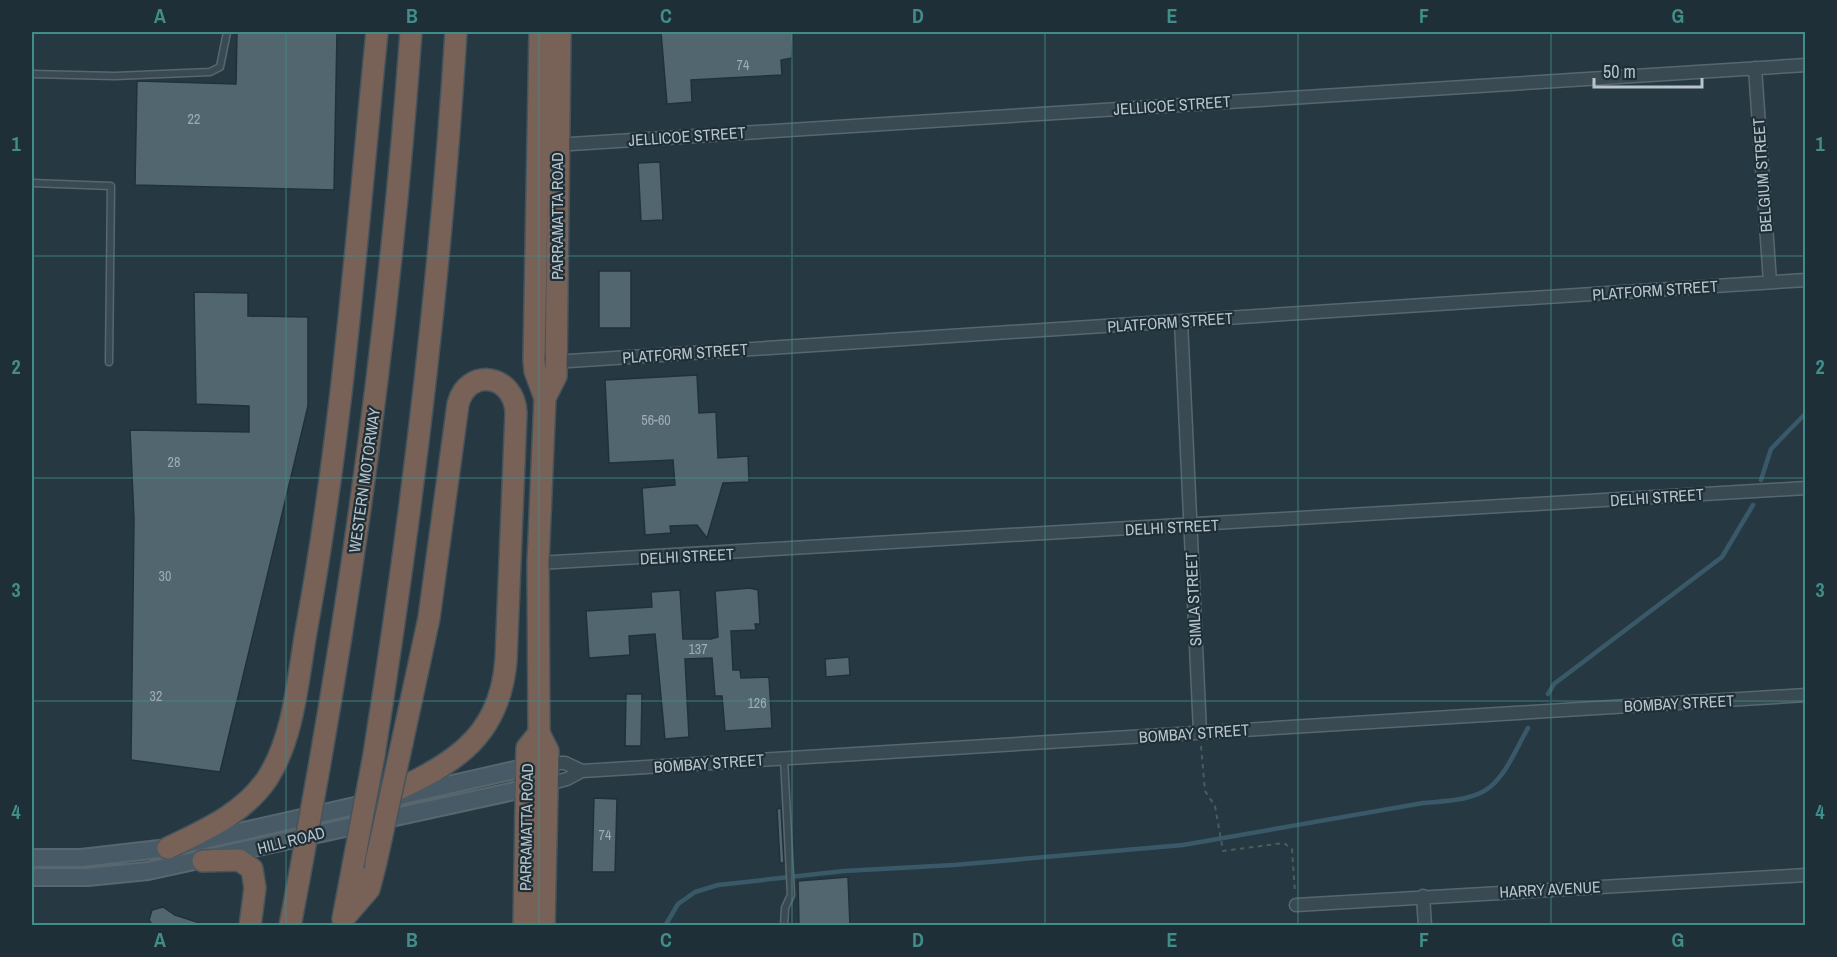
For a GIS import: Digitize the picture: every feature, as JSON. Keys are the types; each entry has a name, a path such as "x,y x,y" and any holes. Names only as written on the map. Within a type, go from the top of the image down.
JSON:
{"highway":[{"path":"168,848 216,824 243,806 266,780 284,741 317,571 338,424 358,243 377,32"},
{"name":"WESTERN MOTORWAY","path":"290,926 342,637 381,363 411,32"},
{"path":"342,922 374,755 417,460 456,32"},
{"name":"PARRAMATTA ROAD","path":"540,32 548,145 556,360 555,376 545,398 538,563 539,733 527,748 541,771 544,926"},
{"name":"PARRAMATTA ROAD","path":"545,398 535,371 534,360 548,145 560,32"},
{"path":"342,922 369,889 376,862 402,743 429,618 459,397 472,383 482,380 498,381 513,396 516,413 506,660 501,693 487,725 466,749 429,775 371,802"},
{"name":"PARRAMATTA ROAD","path":"524,926 527,788 541,771"},
{"path":"203,861 239,860 252,869 255,888 250,926"}],"main road":[{"name":"HILL ROAD","path":"32,858 81,858 168,848 371,802 541,771"},
{"name":"HILL ROAD","path":"32,877 115,876 203,861 335,829 527,788"}],"street":[{"name":"JELLICOE STREET","path":"548,145 1806,65"},
{"name":"BELGIUM STREET","path":"1755,68 1770,282"},
{"name":"PLATFORM STREET","path":"534,360 1806,280"},
{"name":"SIMLA STREET","path":"1181,321 1200,732"},
{"name":"DELHI STREET","path":"538,563 1806,488"},
{"name":"BOMBAY STREET","path":"541,771 567,779 582,771 1806,695"},
{"name":"BOMBAY STREET","path":"541,771 566,763 582,771"},
{"name":"HARRY AVENUE","path":"1296,905 1806,875"},
{"path":"1423,896 1425,926"}],"lane":[{"path":"32,74 115,76 210,72 220,67 227,32"},
{"path":"32,183 111,186 109,362"},
{"path":"784,758 791,895 784,908 784,926"}],"path":[{"path":"1200,732 1204,791 1215,806 1223,851 1284,843 1292,849 1296,905"}],"building":[{"path":"237,32 337,32 334,190 135,185 137,81 236,84"},
{"path":"661,32 793,32 792,58 781,60 782,75 691,80 692,102 667,104"},
{"path":"660,162 663,220 641,221 638,163"},
{"path":"599,271 631,271 631,328 599,328"},
{"path":"194,292 248,293 248,316 308,317 308,406 220,772 131,760 134,519 130,430 249,432 249,406 196,404"},
{"path":"697,375 699,413 716,412 718,458 748,456 749,482 723,483 707,538 697,525 670,526 671,533 645,535 642,488 675,485 673,460 609,463 605,380"},
{"path":"750,588 758,590 760,624 755,624 756,630 731,631 733,670 740,670 741,678 769,677 772,728 725,731 722,696 715,696 712,658 685,659 689,737 665,739 655,634 629,636 630,655 589,658 586,611 652,607 651,592 680,590 683,639 711,639 718,637 715,591"},
{"path":"849,657 850,675 826,677 825,659"},
{"path":"626,694 642,694 641,746 625,746"},
{"path":"594,798 617,799 615,872 592,872"},
{"path":"781,808 784,863 780,863 777,809"},
{"path":"848,877 850,926 799,926 798,881"},
{"path":"163,907 175,915 200,923 200,926 153,926 149,920 152,910"}],"waterway":[{"path":"1761,480 1771,449 1806,413"},
{"path":"1548,694 1554,684 1722,557 1753,505"},
{"path":"665,926 678,904 695,892 718,885 844,871 954,865 1183,845 1423,803 1467,798 1483,792 1496,781 1507,767 1528,728"}]}
